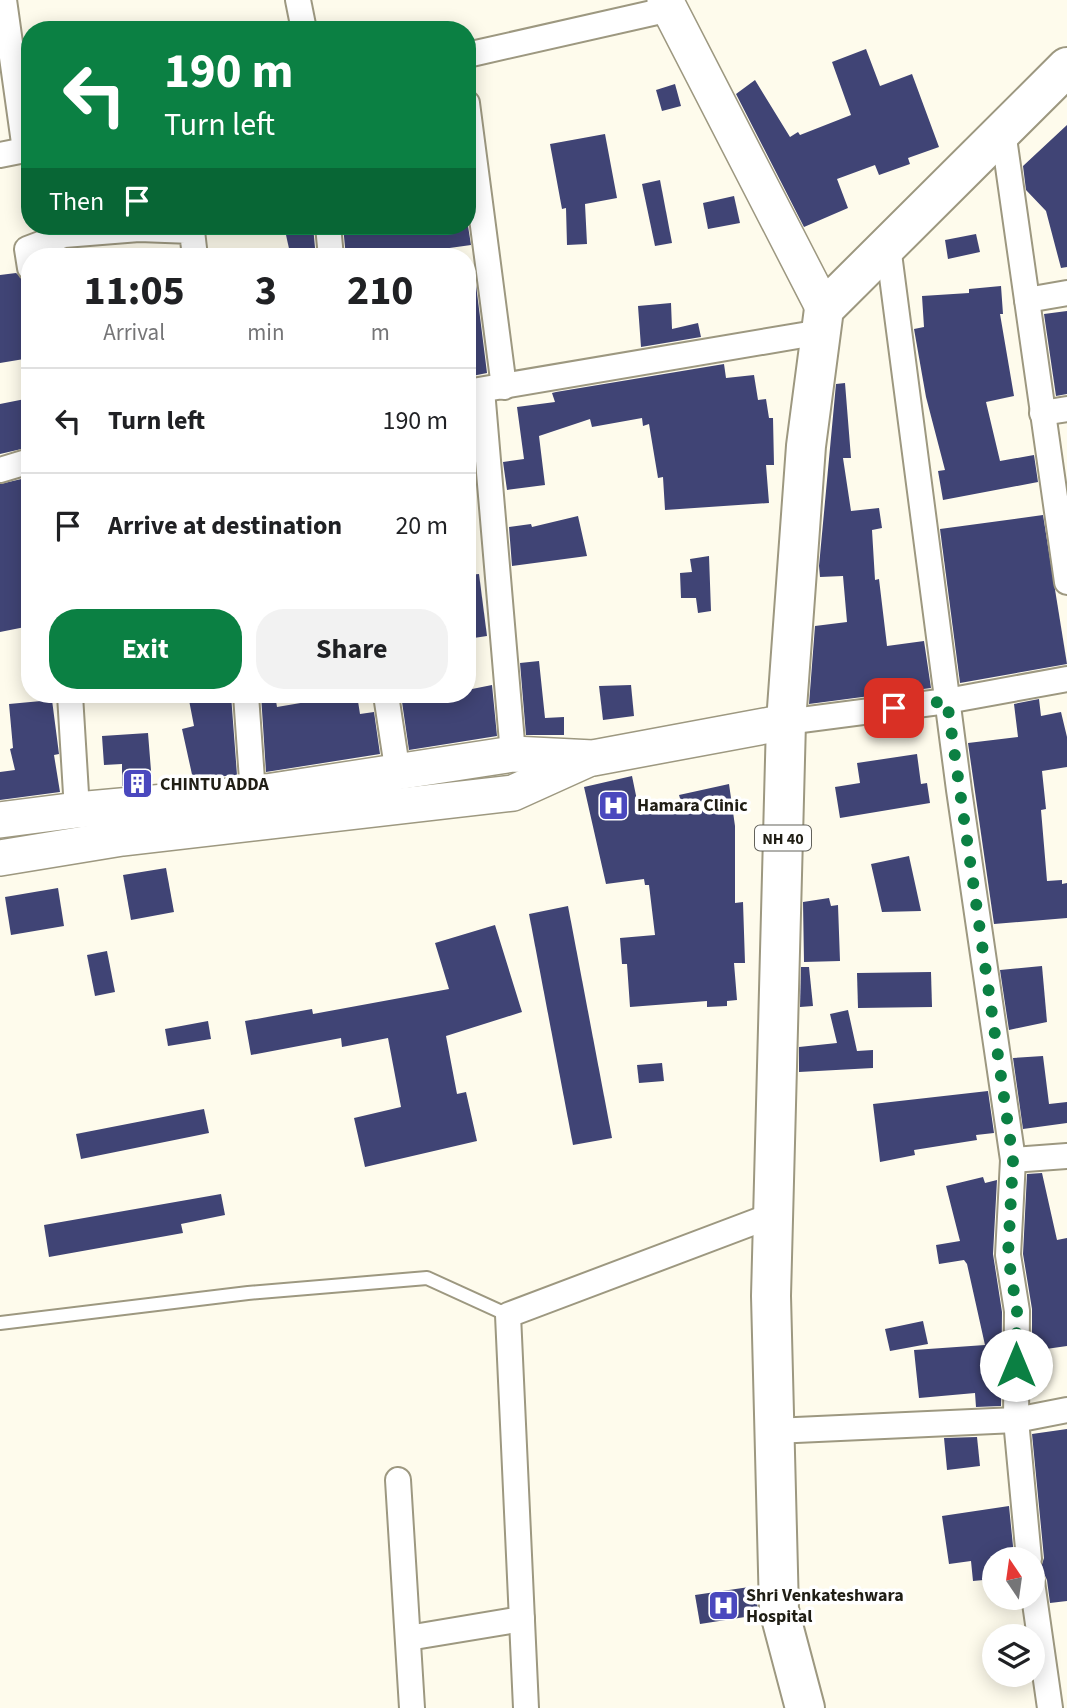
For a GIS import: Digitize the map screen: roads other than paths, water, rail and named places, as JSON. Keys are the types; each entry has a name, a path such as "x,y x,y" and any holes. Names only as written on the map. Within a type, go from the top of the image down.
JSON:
{"highway":[{"path":"822,320 888,246 1067,66"},
{"name":"NH 40","path":"805,1708 779,1610 771,1296 786,722 806,446 822,320"}],"street":[{"path":"4,0 21,106"},
{"path":"298,0 302,21"},
{"path":"476,53 668,5 822,320 484,389"},
{"path":"1003,131 1042,413 1062,514 1067,582"},
{"path":"0,155 21,150"},
{"path":"27,248 64,235"},
{"path":"888,246 947,701 1013,1160 1008,1255 1017,1311 1016,1420 1028,1547"},
{"path":"476,254 513,754"},
{"path":"1027,300 1067,293"},
{"path":"1042,413 1067,409"},
{"path":"0,470 21,464"},
{"path":"0,858 121,838 513,793 593,758 786,722 947,701 1067,679"},
{"path":"70,703 78,810"},
{"path":"247,703 253,794"},
{"path":"387,703 398,774"},
{"path":"0,821 78,810 253,794 398,774 513,754 593,758"},
{"path":"1013,1160 1067,1156"},
{"path":"526,1708 508,1315 773,1215"},
{"path":"774,1431 1016,1420 1067,1410"},
{"path":"398,1480 412,1708"},
{"path":"1036,1610 1050,1708"},
{"path":"408,1638 522,1619"}],"lane":[{"path":"0,1323 248,1293 427,1278 508,1315"}],"place":[{"name":"CHINTU ADDA","path":"137,784"},
{"name":"Hamara Clinic","path":"614,805"},
{"name":"Shri Venkateshwara Hospital","path":"723,1605"}]}
